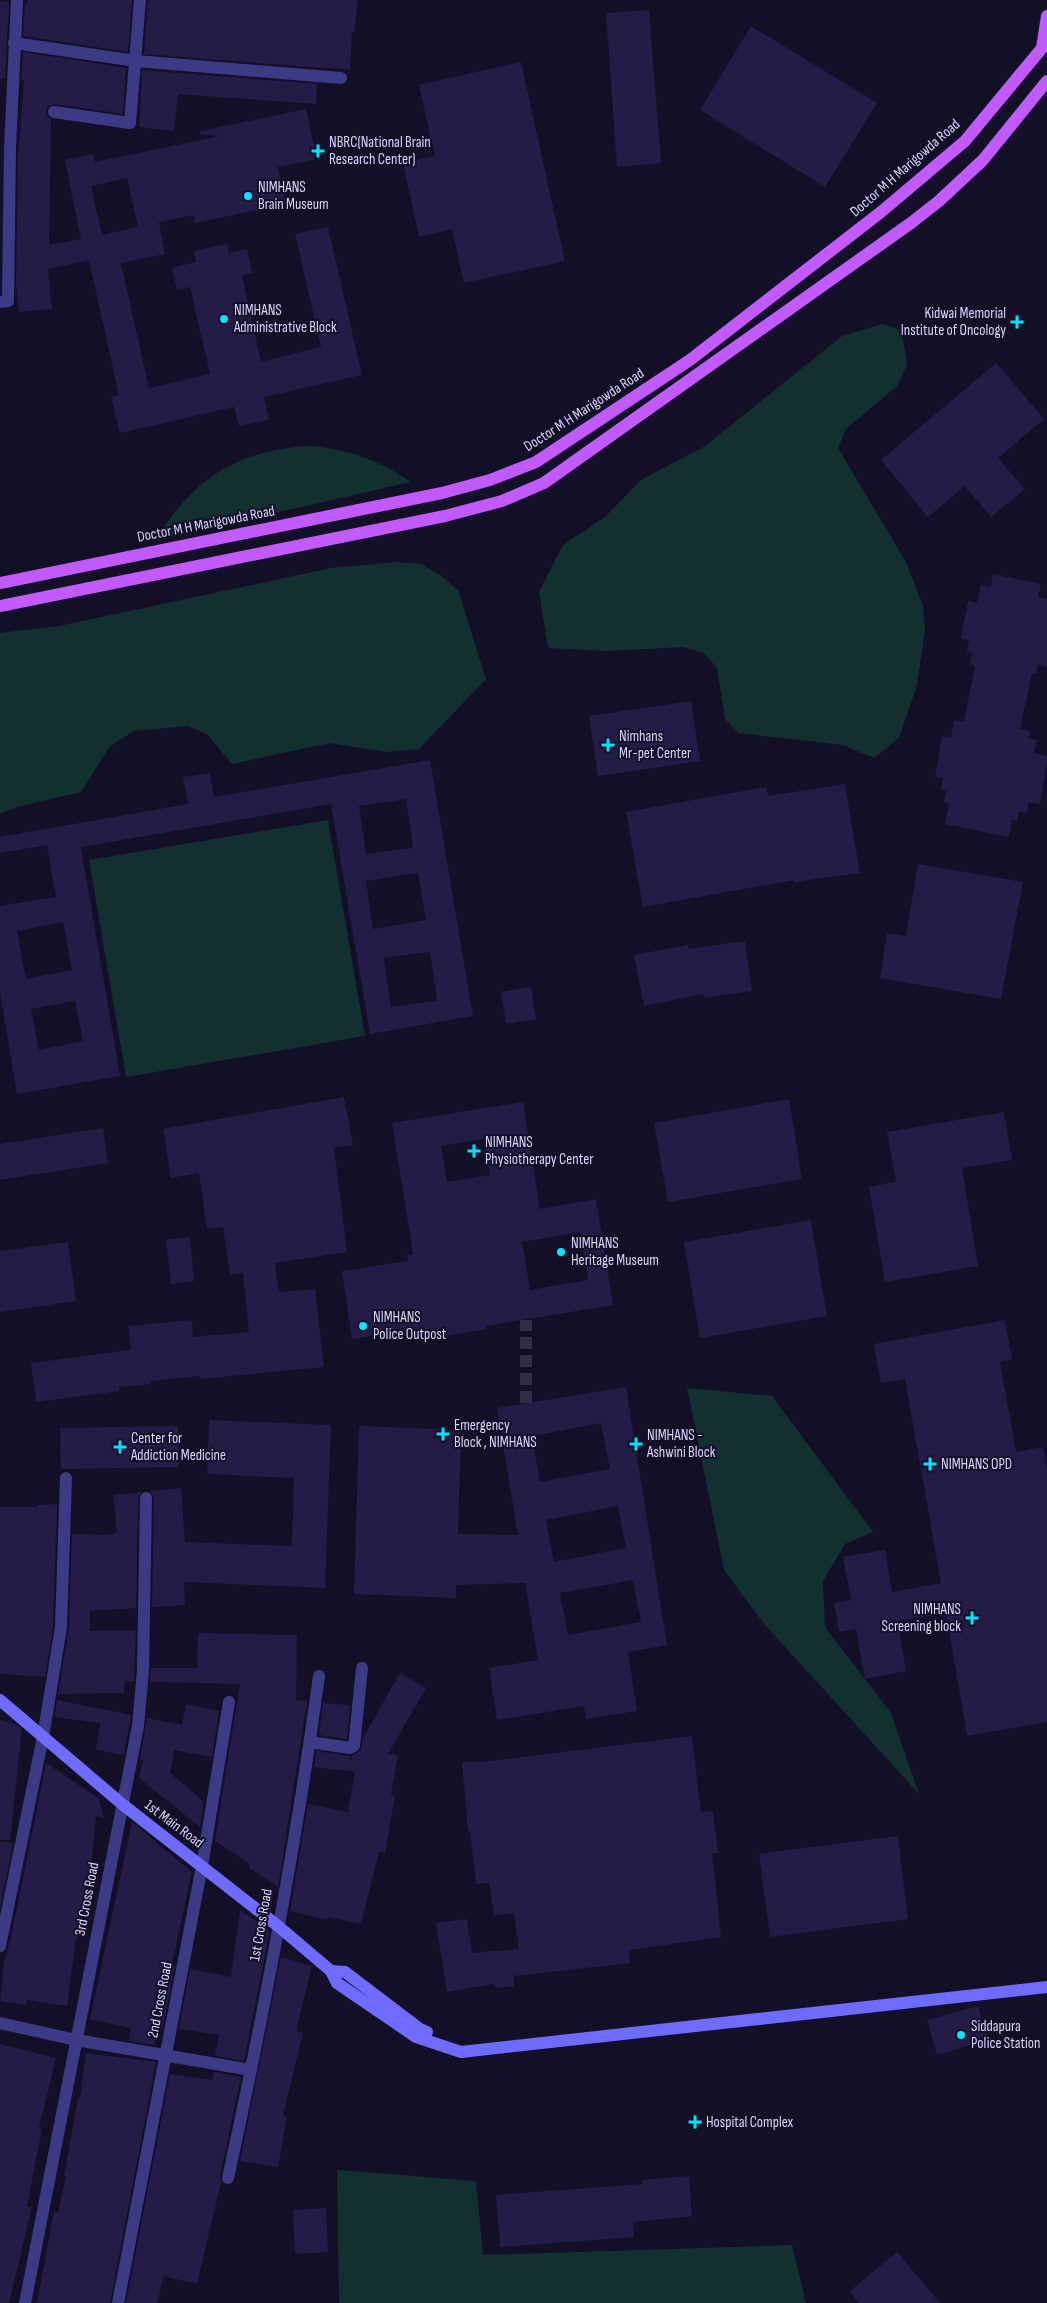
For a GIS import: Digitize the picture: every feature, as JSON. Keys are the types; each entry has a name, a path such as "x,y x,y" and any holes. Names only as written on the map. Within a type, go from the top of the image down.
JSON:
{"main road":[{"path":"1045,45 1047,16"},
{"name":"Doctor M H Marigowda Road","path":"0,583 442,493 490,480 536,462 690,360 881,212 965,141 1045,45"},
{"path":"0,606 445,516 502,501 544,483 911,223 983,160 1047,82"}],"street":[{"path":"0,302 8,301 5,148 17,0"},
{"path":"54,112 130,123 140,0"},
{"path":"14,43 136,61 341,78"},
{"path":"0,1946 43,1737 61,1627 66,1478"},
{"name":"3rd Cross Road","path":"25,2303 138,1726 143,1670 146,1498"},
{"path":"310,1742 350,1748 354,1746 362,1668"},
{"name":"1st Cross Road","path":"228,2178 251,2070 278,1926 310,1742 319,1676"},
{"name":"1st Main Road","path":"0,1700 122,1804 278,1926 331,1971"},
{"name":"2nd Cross Road","path":"118,2303 202,1866 229,1702"},
{"path":"331,1971 345,1972 420,2029 462,2044 1047,1979"},
{"path":"331,1971 337,1983 416,2036 461,2052 1047,1987"},
{"path":"0,2024 76,2040 251,2070"}],"green space":[{"path":"882,324 902,331 907,365 897,386 846,429 838,448 907,564 923,606 925,629 917,685 899,738 874,758 843,745 739,733 725,719 717,668 704,653 683,647 606,651 548,648 539,592 563,545 605,517 641,480 705,446 842,336"},
{"path":"309,446 337,450 363,457 399,474 411,482 156,540 185,500 219,472 239,461 260,454"},
{"path":"397,562 421,564 440,575 458,590 486,679 419,749 387,752 330,743 232,764 207,734 188,726 134,731 110,746 81,792 17,807 0,814 0,633 59,626 331,568"},
{"path":"328,820 365,1036 126,1077 89,860"},
{"path":"687,1388 772,1396 873,1532 845,1544 823,1581 825,1627 891,1713 919,1794 765,1625 724,1570"},
{"path":"337,2170 476,2181 483,2255 792,2245 806,2303 339,2303"}],"building":[{"path":"28,0 132,0 128,52 23,36 25,3 28,3"},
{"path":"148,0 358,0 354,32 352,32 350,69 144,54"},
{"path":"0,1 9,2 5,79 0,79"},
{"path":"649,10 661,163 617,167 606,13"},
{"path":"751,26 877,103 825,187 700,110"},
{"path":"23,52 126,68 123,114 55,104 47,107 46,115 51,119 49,245 81,239 65,160 93,154 95,162 220,136 200,134 200,131 306,109 317,159 278,167 286,204 195,223 193,215 159,222 165,254 121,263 149,388 210,374 190,287 177,290 172,268 196,262 194,251 227,244 229,253 247,249 252,273 242,275 261,362 321,347 295,234 328,227 362,375 264,397 269,420 239,426 234,407 120,433 111,397 119,395 89,260 48,269 52,309 19,312 16,285 18,154 24,80 21,80","holes":["127,178 138,227 102,235 91,186"]},
{"path":"521,62 565,261 464,283 452,229 419,237 403,163 435,156 419,85"},
{"path":"142,70 317,84 316,104 178,94 174,131 139,127"},
{"path":"996,363 1044,419 998,458 1025,489 991,517 965,486 928,517 881,460"},
{"path":"993,574 1041,584 1038,597 1047,599 1047,667 1038,665 1036,674 1032,673 1020,729 1030,731 1028,738 1037,740 1034,753 1047,756 1047,764 1040,804 1029,802 1027,813 1019,811 1017,821 1012,820 1009,837 945,824 949,803 944,802 946,791 941,790 943,778 935,777 942,736 951,738 954,720 964,722 975,666 970,664 972,653 967,652 969,640 961,639 968,601 977,603 981,585 991,587"},
{"path":"691,701 700,761 598,776 589,716"},
{"path":"430,760 473,1016 370,1034 331,804 81,847 120,1076 17,1094 0,993 0,906 56,897 47,845 0,853 0,837 188,804 183,777 210,773 214,797","holes":["406,799 413,848 366,854 359,806","418,873 426,920 373,929 366,881","63,922 72,970 26,979 17,931","430,952 437,1001 391,1007 384,958","75,1001 83,1041 39,1050 31,1009"]},
{"path":"845,784 860,873 794,882 794,880 643,907 626,812 766,787 768,796"},
{"path":"918,864 1023,882 1001,999 880,978 887,933 906,936"},
{"path":"745,941 752,991 704,998 703,994 644,1006 634,955 688,945 689,949"},
{"path":"531,987 536,1019 506,1024 501,992"},
{"path":"344,1097 353,1145 334,1148 347,1252 275,1263 279,1292 315,1289 324,1367 200,1379 200,1376 151,1381 151,1384 119,1387 119,1391 36,1402 31,1363 131,1350 128,1326 192,1320 193,1337 249,1332 243,1273 230,1275 223,1227 207,1229 199,1173 171,1178 163,1129"},
{"path":"789,1099 802,1179 668,1202 654,1123"},
{"path":"523,1102 540,1209 596,1199 613,1305 486,1326 487,1329 421,1340 420,1329 352,1339 342,1271 408,1261 407,1255 413,1254 392,1123","holes":["483,1139 490,1175 447,1182 441,1146","580,1232 588,1280 530,1290 522,1242"]},
{"path":"1004,1112 1012,1160 962,1168 978,1266 885,1282 869,1187 896,1182 887,1132"},
{"path":"103,1128 108,1163 0,1180 0,1144"},
{"path":"811,1220 827,1316 700,1338 684,1242"},
{"path":"190,1237 194,1281 171,1284 166,1240"},
{"path":"68,1242 76,1301 0,1312 0,1251"},
{"path":"1005,1320 1012,1359 1000,1362 1016,1452 1043,1447 1047,1469 1047,1722 967,1736 946,1613 898,1621 906,1671 865,1679 856,1629 839,1632 834,1603 851,1600 843,1557 885,1550 892,1592 941,1583 905,1379 881,1383 874,1344"},
{"path":"626,1387 667,1645 628,1652 637,1711 586,1719 584,1706 497,1720 489,1668 538,1660 525,1583 456,1585 456,1598 354,1594 359,1426 461,1430 458,1534 518,1535 497,1408","holes":["601,1423 610,1469 540,1482 532,1436","618,1506 626,1548 554,1562 546,1520","633,1580 641,1622 568,1635 560,1593"]},
{"path":"209,1420 331,1425 325,1588 184,1582 185,1605 152,1607 154,1498 150,1491 181,1488 185,1542 292,1546 294,1478 207,1474"},
{"name":"Center for Addiction Medicine","path":"178,1426 179,1467 61,1469 60,1428"},
{"path":"141,1492 138,1498 136,1608 90,1611 90,1631 136,1631 134,1681 125,1681 124,1693 58,1694 69,1627 72,1534 113,1535 113,1533 117,1533 113,1495"},
{"path":"57,1504 53,1626 45,1677 0,1674 0,1507 37,1507 37,1505"},
{"path":"198,1633 297,1635 296,1700 307,1701 278,1887 249,1868 249,1863 215,1841 240,1684 150,1682 151,1668 197,1668"},
{"path":"400,1673 426,1688 388,1754 398,1755 391,1795 395,1796 385,1853 379,1852 361,1924 328,1917 327,1920 290,1911 308,1804 348,1812 355,1772 314,1767 316,1751 350,1756 350,1761 353,1755 361,1750 363,1738"},
{"path":"57,1700 131,1715 124,1755 96,1750 100,1723 55,1717"},
{"path":"323,1703 350,1705 347,1739 319,1735"},
{"path":"186,1704 219,1711 212,1757 174,1750 170,1773 204,1802 200,1827 139,1778 143,1760 140,1759 147,1718 182,1725"},
{"path":"0,1720 15,1724 22,1729 10,1840 0,1840"},
{"path":"692,1736 701,1812 713,1811 718,1853 712,1853 721,1937 629,1950 630,1963 514,1976 514,1986 495,1988 494,1984 447,1992 436,1923 467,1919 472,1953 519,1949 514,1913 494,1916 489,1883 476,1884 470,1831 468,1832 462,1762 482,1762"},
{"path":"46,1763 98,1798 104,1818 96,1816 89,1887 86,1887 78,1938 76,1938 67,2006 27,2000 26,2005 0,2001 4,1963 11,1937"},
{"path":"132,1822 192,1872 172,1965 175,1965 163,2027 158,2026 154,2045 129,2041 131,2028 90,2019"},
{"path":"898,1836 908,1919 770,1937 759,1854"},
{"path":"0,1841 13,1843 1,1903 0,1903"},
{"path":"240,1910 268,1929 269,1934 244,2061 215,2056 219,2035 179,2029 190,1969 231,1977"},
{"path":"281,1957 312,1966 296,2031 303,2033 283,2116 287,2117 278,2167 240,2161"},
{"path":"978,2006 988,2040 937,2055 927,2020"},
{"path":"0,2044 56,2058 39,2128 42,2129 27,2206 32,2207 9,2303 0,2303"},
{"path":"86,2053 156,2062 110,2303 37,2303 54,2212 58,2213 66,2176 64,2176 78,2098 80,2098"},
{"path":"214,2072 241,2077 220,2176 221,2182 197,2284 164,2276 157,2303 126,2303 170,2074 213,2080"},
{"path":"689,2176 692,2216 633,2222 634,2237 500,2247 496,2195 643,2184 642,2180"},
{"path":"326,2208 328,2252 295,2254 293,2210"},
{"path":"897,2252 940,2303 859,2303 850,2291"}],"tunnel":[{"path":"526,1320 526,1403"}],"place":[{"name":"NBRC(National Brain Research Center)","path":"318,151"},
{"name":"NIMHANS Brain Museum","path":"248,196"},
{"name":"NIMHANS Administrative Block","path":"224,319"},
{"name":"Kidwai Memorial Institute of Oncology","path":"1017,322"},
{"name":"Nimhans Mr-pet Center","path":"608,745"},
{"name":"NIMHANS Physiotherapy Center","path":"474,1151"},
{"name":"NIMHANS Heritage Museum","path":"561,1252"},
{"name":"NIMHANS Police Outpost","path":"363,1326"},
{"name":"Emergency Block , NIMHANS","path":"443,1434"},
{"name":"NIMHANS - Ashwini Block","path":"636,1444"},
{"name":"Center for Addiction Medicine","path":"120,1447"},
{"name":"NIMHANS OPD","path":"930,1464"},
{"name":"NIMHANS Screening block","path":"972,1618"},
{"name":"Siddapura Police Station","path":"961,2035"},
{"name":"Hospital Complex","path":"695,2122"}]}
